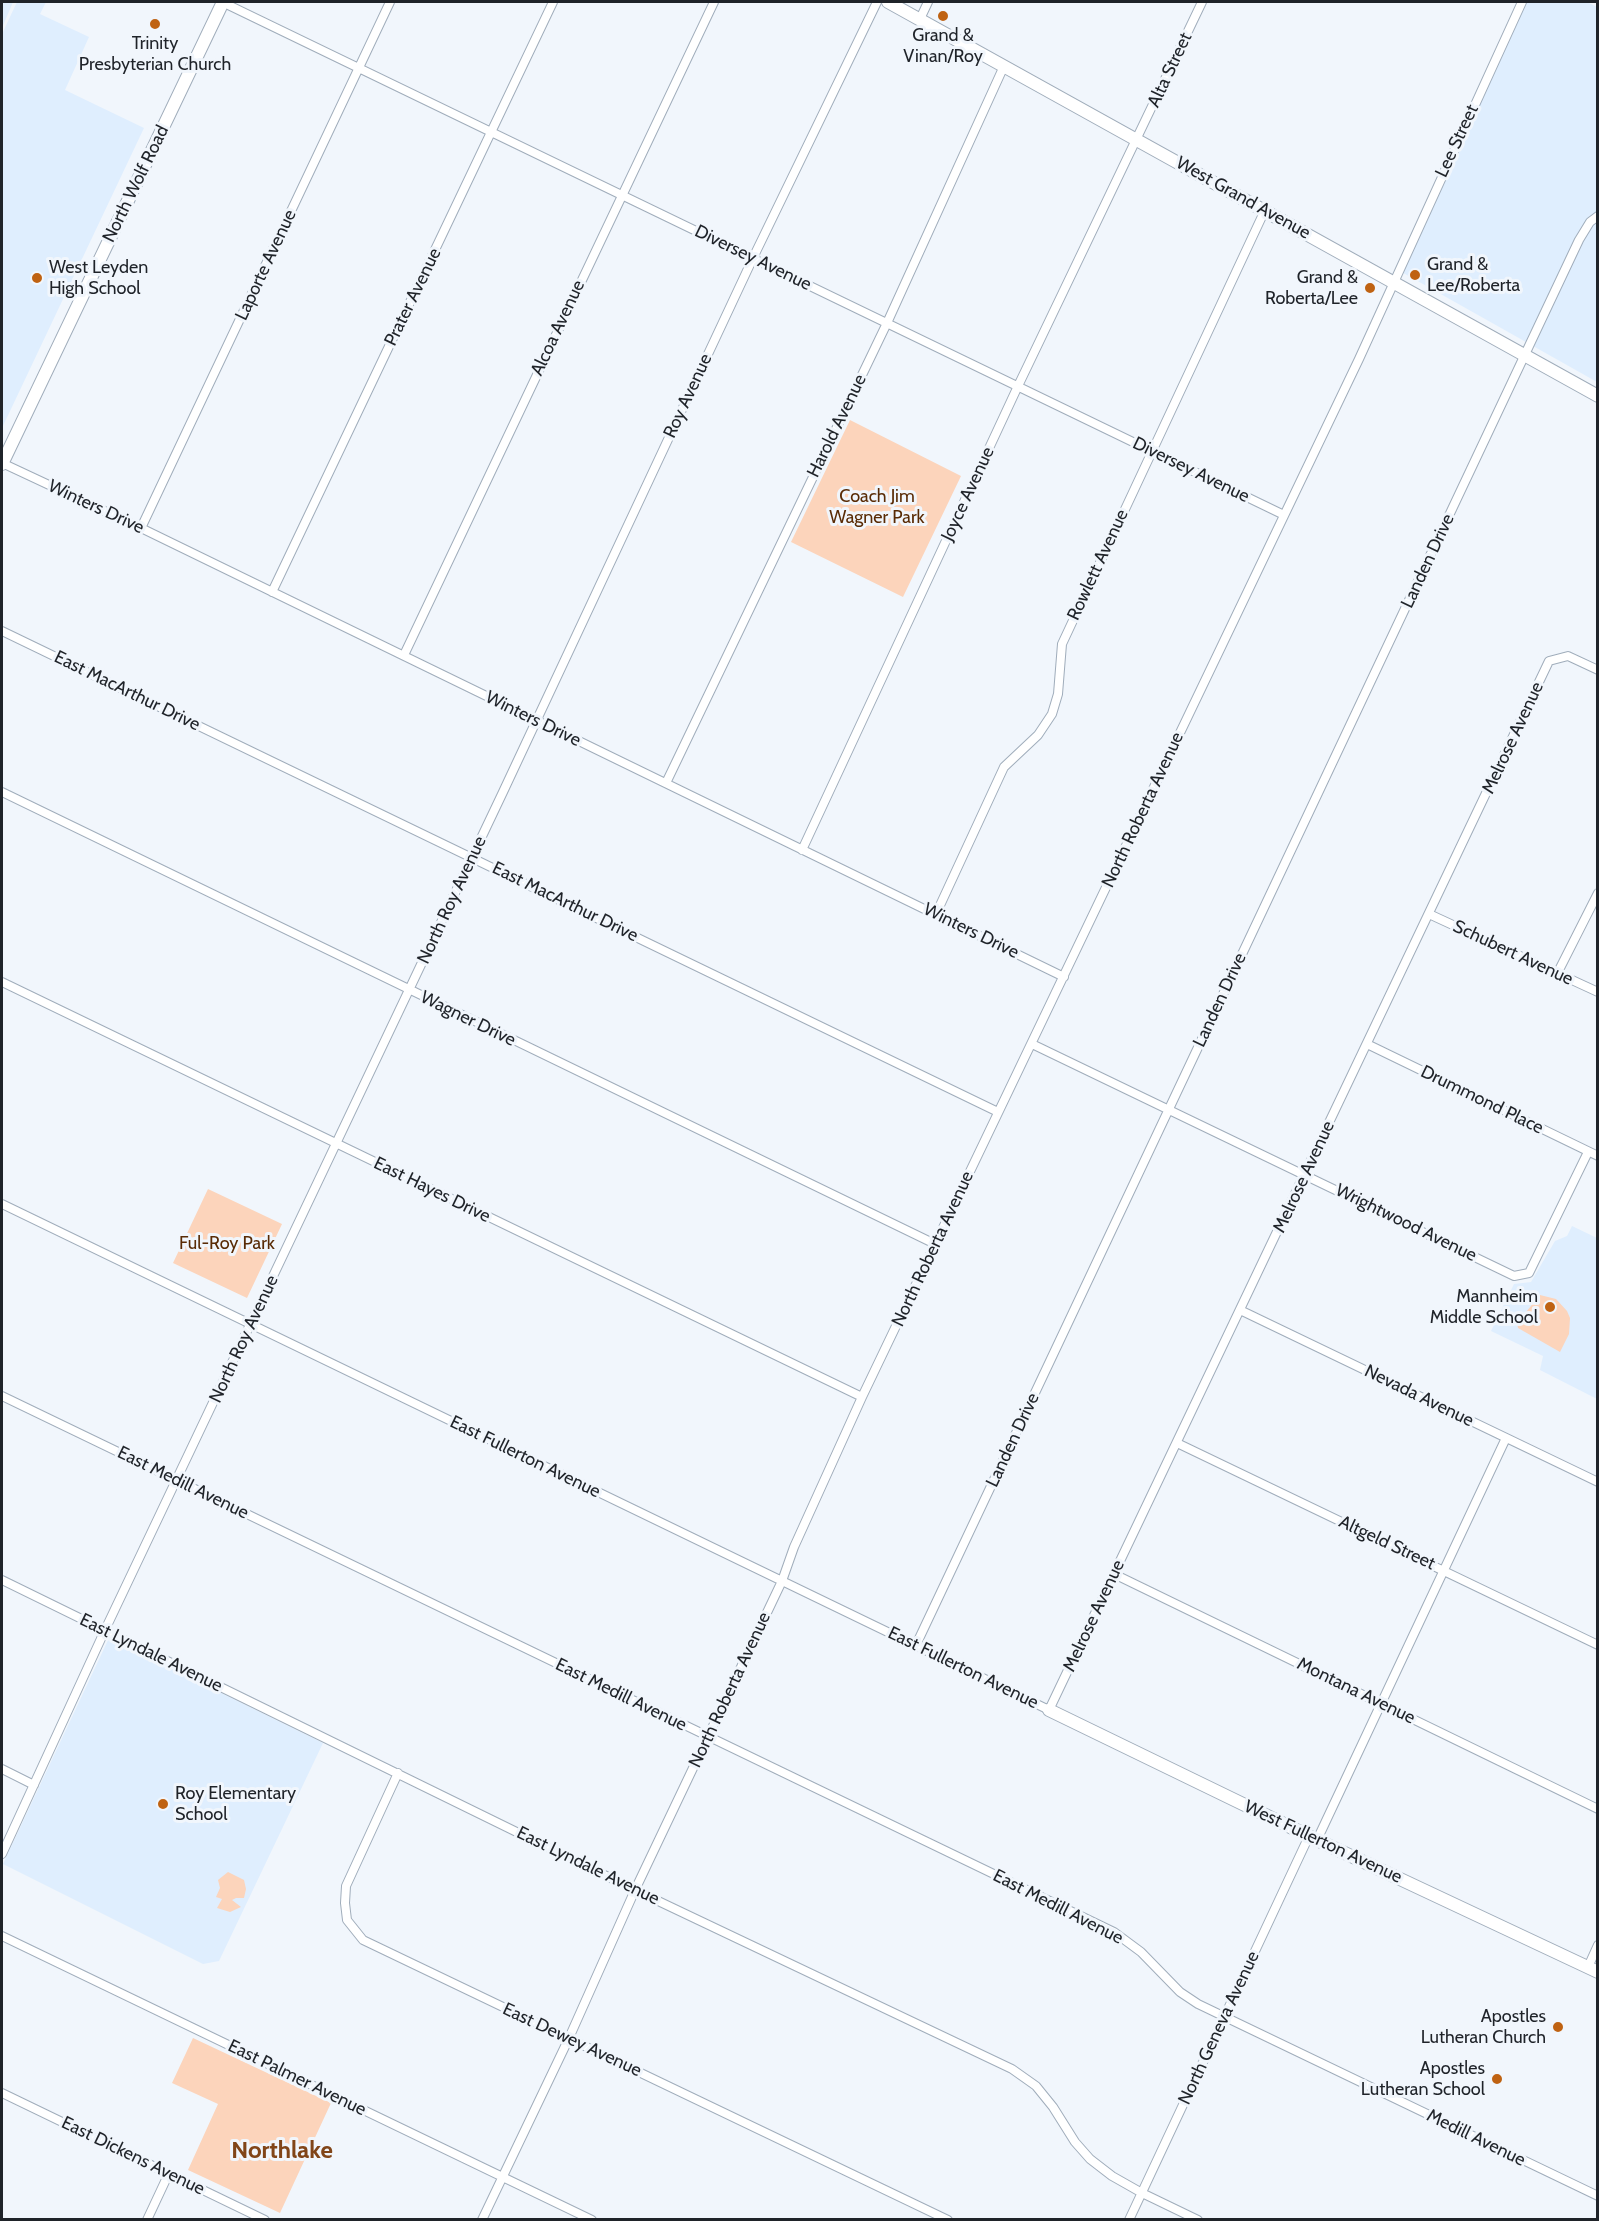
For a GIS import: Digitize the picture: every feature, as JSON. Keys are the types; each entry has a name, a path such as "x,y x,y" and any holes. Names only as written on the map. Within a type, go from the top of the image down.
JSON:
{"main road":[{"name":"North Wolf Road","path":"2,464 222,2"},
{"name":"West Grand Avenue","path":"888,2 1598,396"},
{"name":"West Fullerton Avenue","path":"1049,1710 1593,1970"}],"street":[{"name":"Diversey Avenue","path":"222,2 1284,515"},
{"name":"Laporte Avenue","path":"141,528 390,2"},
{"name":"Prater Avenue","path":"272,592 554,2"},
{"name":"Alcoa Avenue","path":"404,656 714,2"},
{"name":"Roy Avenue","path":"503,792 753,258 877,2"},
{"path":"920,19 928,2"},
{"name":"Alta Street","path":"1138,139 1202,2"},
{"name":"Lee Street","path":"1393,282 1522,2"},
{"name":"Harold Avenue","path":"666,783 887,323 1004,66"},
{"name":"Joyce Avenue","path":"802,850 1018,386 1138,139"},
{"name":"Rowlett Avenue","path":"936,914 1004,767 1038,735 1053,714 1058,694 1062,644 1265,210"},
{"name":"Landen Drive","path":"916,1645 1579,240 1590,222 1598,216"},
{"name":"North Roberta Avenue","path":"482,2220 782,1581 794,1547 862,1397 1359,359 1393,282"},
{"name":"Winters Drive","path":"2,464 141,528 1064,977"},
{"name":"East MacArthur Drive","path":"2,631 998,1112"},
{"name":"Melrose Avenue","path":"1049,1710 1549,661 1568,656 1598,670"},
{"name":"Wagner Drive","path":"2,792 935,1244"},
{"name":"North Roy Avenue","path":"2,1854 105,1630 252,1325 335,1144 503,792"},
{"path":"1558,972 1598,892"},
{"name":"Schubert Avenue","path":"1429,914 1598,992"},
{"name":"East Hayes Drive","path":"2,982 862,1397"},
{"name":"Wrightwood Avenue","path":"1032,1044 1515,1276 1529,1273 1588,1152"},
{"name":"Drummond Place","path":"1367,1044 1598,1156"},
{"name":"East Fullerton Avenue","path":"2,1204 1049,1710"},
{"name":"Nevada Avenue","path":"1240,1310 1598,1482"},
{"name":"East Medill Avenue","path":"2,1396 1114,1932 1141,1952 1180,1992 1224,2018"},
{"name":"North Geneva Avenue","path":"1129,2220 1224,2018 1380,1703 1506,1438"},
{"name":"Altgeld Street","path":"1177,1443 1598,1645"},
{"name":"Montana Avenue","path":"1114,1574 1598,1809"},
{"name":"East Lyndale Avenue","path":"2,1580 635,1890 1012,2069 1036,2086 1053,2107 1075,2142 1090,2159 1112,2176 1197,2220"},
{"path":"2,1769 34,1785"},
{"name":"East Dewey Avenue","path":"399,1773 346,1886 347,1920 363,1940 948,2220"},
{"name":"East Palmer Avenue","path":"2,1936 592,2220"},
{"path":"1593,1970 1598,1945"},
{"name":"Medill Avenue","path":"1224,2018 1598,2196"},
{"name":"East Dickens Avenue","path":"2,2093 265,2220"},
{"path":"147,2220 169,2173"}],"shaded area":[{"path":"2,2 13,2 2,28"},
{"name":"West Leyden High School","path":"17,2 46,2 40,14 89,37 65,90 144,128 2,428 2,34"},
{"path":"1519,2 1587,2 1597,7 1597,382 1398,270"},
{"name":"Mannheim Middle School","path":"1572,1226 1597,1238 1597,1399 1540,1370 1543,1356 1491,1331 1514,1284 1531,1282 1555,1241 1567,1236"},
{"name":"Roy Elementary School","path":"109,1638 323,1743 219,1961 203,1964 3,1864"}],"green space":[{"name":"Coach Jim Wagner Park","path":"850,420 961,476 903,597 791,542"},
{"name":"Ful-Roy Park","path":"208,1189 282,1224 247,1298 173,1263"},
{"path":"1540,1295 1556,1299 1570,1318 1569,1334 1560,1352 1518,1328 1517,1323"},
{"path":"228,1872 244,1880 246,1889 244,1898 232,1900 241,1907 230,1912 217,1908 222,1899 216,1897 220,1888 218,1880"},
{"path":"193,2038 331,2103 280,2213 188,2170 218,2104 172,2083"}],"place":[{"name":"Grand & Vinan/Roy","path":"943,16"},
{"name":"Trinity Presbyterian Church","path":"155,24"},
{"name":"Grand & Lee/Roberta","path":"1415,275"},
{"name":"West Leyden High School","path":"37,278"},
{"name":"Grand & Roberta/Lee","path":"1370,288"},
{"name":"Mannheim Middle School","path":"1550,1307"},
{"name":"Roy Elementary School","path":"163,1804"},
{"name":"Apostles Lutheran Church","path":"1558,2027"},
{"name":"Apostles Lutheran School","path":"1497,2079"}],"district":[{"name":"Northlake","path":"282,2151"}]}
